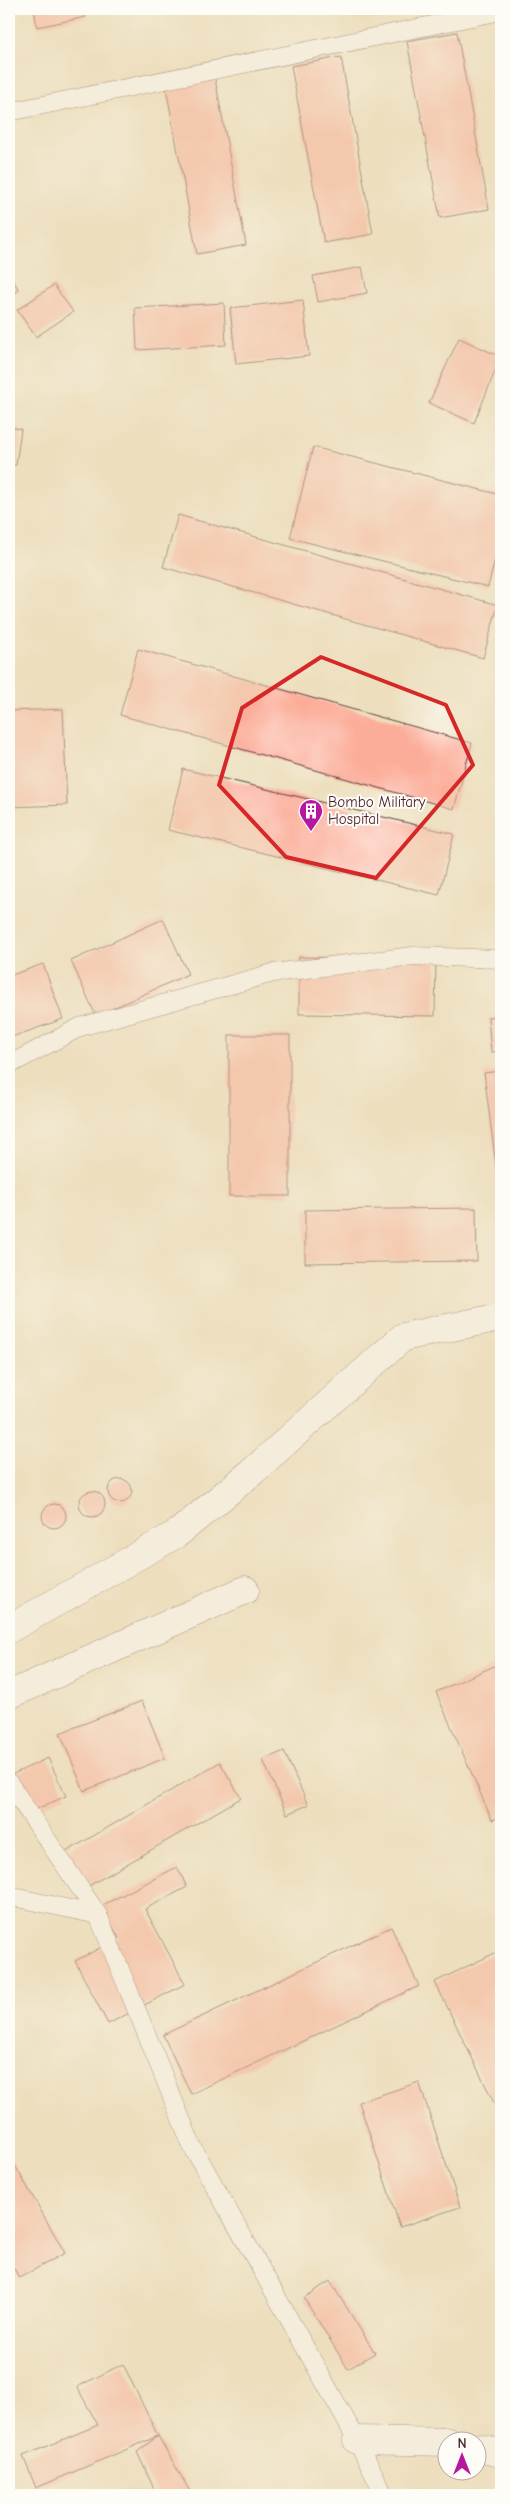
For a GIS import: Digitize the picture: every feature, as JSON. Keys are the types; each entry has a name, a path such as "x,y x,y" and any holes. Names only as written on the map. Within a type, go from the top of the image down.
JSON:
{"street":[{"path":"9,1629 178,1533 252,1472 404,1337 501,1317"},
{"path":"9,1694 245,1590"},
{"path":"358,2440 438,2442"},
{"path":"488,2450 501,2453"}],"lane":[{"path":"9,112 501,11"},
{"path":"9,1065 80,1027 273,973 412,956 501,959"},
{"path":"9,1783 98,1915 192,2146 358,2440 384,2495"},
{"path":"9,1896 98,1915"}],"highlighted area":[{"path":"321,657 446,705 473,765 376,878 286,857 219,785 242,708"}],"building":[{"path":"34,9 85,9 86,17 37,27"},
{"path":"457,32 489,209 440,218 407,41"},
{"path":"341,57 373,234 324,243 291,66"},
{"path":"213,68 246,245 197,254 164,77"},
{"path":"362,267 367,293 318,302 313,276"},
{"path":"9,274 19,290 9,297"},
{"path":"54,285 73,312 36,337 17,310"},
{"path":"303,300 309,356 236,364 230,308"},
{"path":"224,303 226,345 137,350 135,308"},
{"path":"459,338 501,357 474,423 429,403"},
{"path":"9,427 21,429 16,465 9,464"},
{"path":"313,447 501,495 501,536 488,587 290,538"},
{"path":"178,515 498,605 483,658 163,567"},
{"path":"138,649 472,743 454,809 120,715"},
{"path":"63,709 67,805 9,807 9,711"},
{"name":"Bombo Military Hospital","path":"183,769 454,834 439,895 168,830"},
{"path":"163,919 188,974 96,1016 71,961"},
{"path":"299,957 436,959 435,1016 299,1014"},
{"path":"43,964 63,1019 9,1038 9,976"},
{"path":"501,1016 501,1051 491,1052 488,1017"},
{"path":"229,1035 290,1035 290,1196 229,1196"},
{"path":"501,1071 501,1172 497,1173 484,1073"},
{"path":"476,1208 477,1261 305,1263 305,1210"},
{"path":"120,1479 129,1482 132,1491 129,1500 120,1503 111,1500 108,1491 111,1482"},
{"path":"92,1491 101,1495 105,1504 101,1513 92,1517 83,1513 79,1504 83,1495"},
{"path":"54,1504 63,1507 66,1516 63,1525 54,1528 45,1525 42,1516 45,1507"},
{"path":"501,1663 501,1817 492,1820 436,1692"},
{"path":"142,1701 165,1758 84,1791 60,1733"},
{"path":"284,1751 308,1805 287,1814 263,1760"},
{"path":"48,1758 66,1796 23,1815 9,1776"},
{"path":"220,1762 241,1798 80,1891 59,1856"},
{"path":"177,1867 187,1887 145,1909 185,1984 108,2024 75,1961 119,1938 101,1906"},
{"path":"391,1927 419,1986 191,2094 163,2035"},
{"path":"501,1950 501,2117 435,1982"},
{"path":"419,2082 460,2207 400,2227 359,2102"},
{"path":"9,2155 65,2253 19,2278 9,2259"},
{"path":"330,2281 375,2353 348,2369 304,2298"},
{"path":"123,2364 158,2436 36,2488 23,2456 98,2425 77,2387"},
{"path":"158,2436 192,2495 157,2495 137,2452"}],"place":[{"name":"Bombo Military Hospital","path":"311,832"}]}
